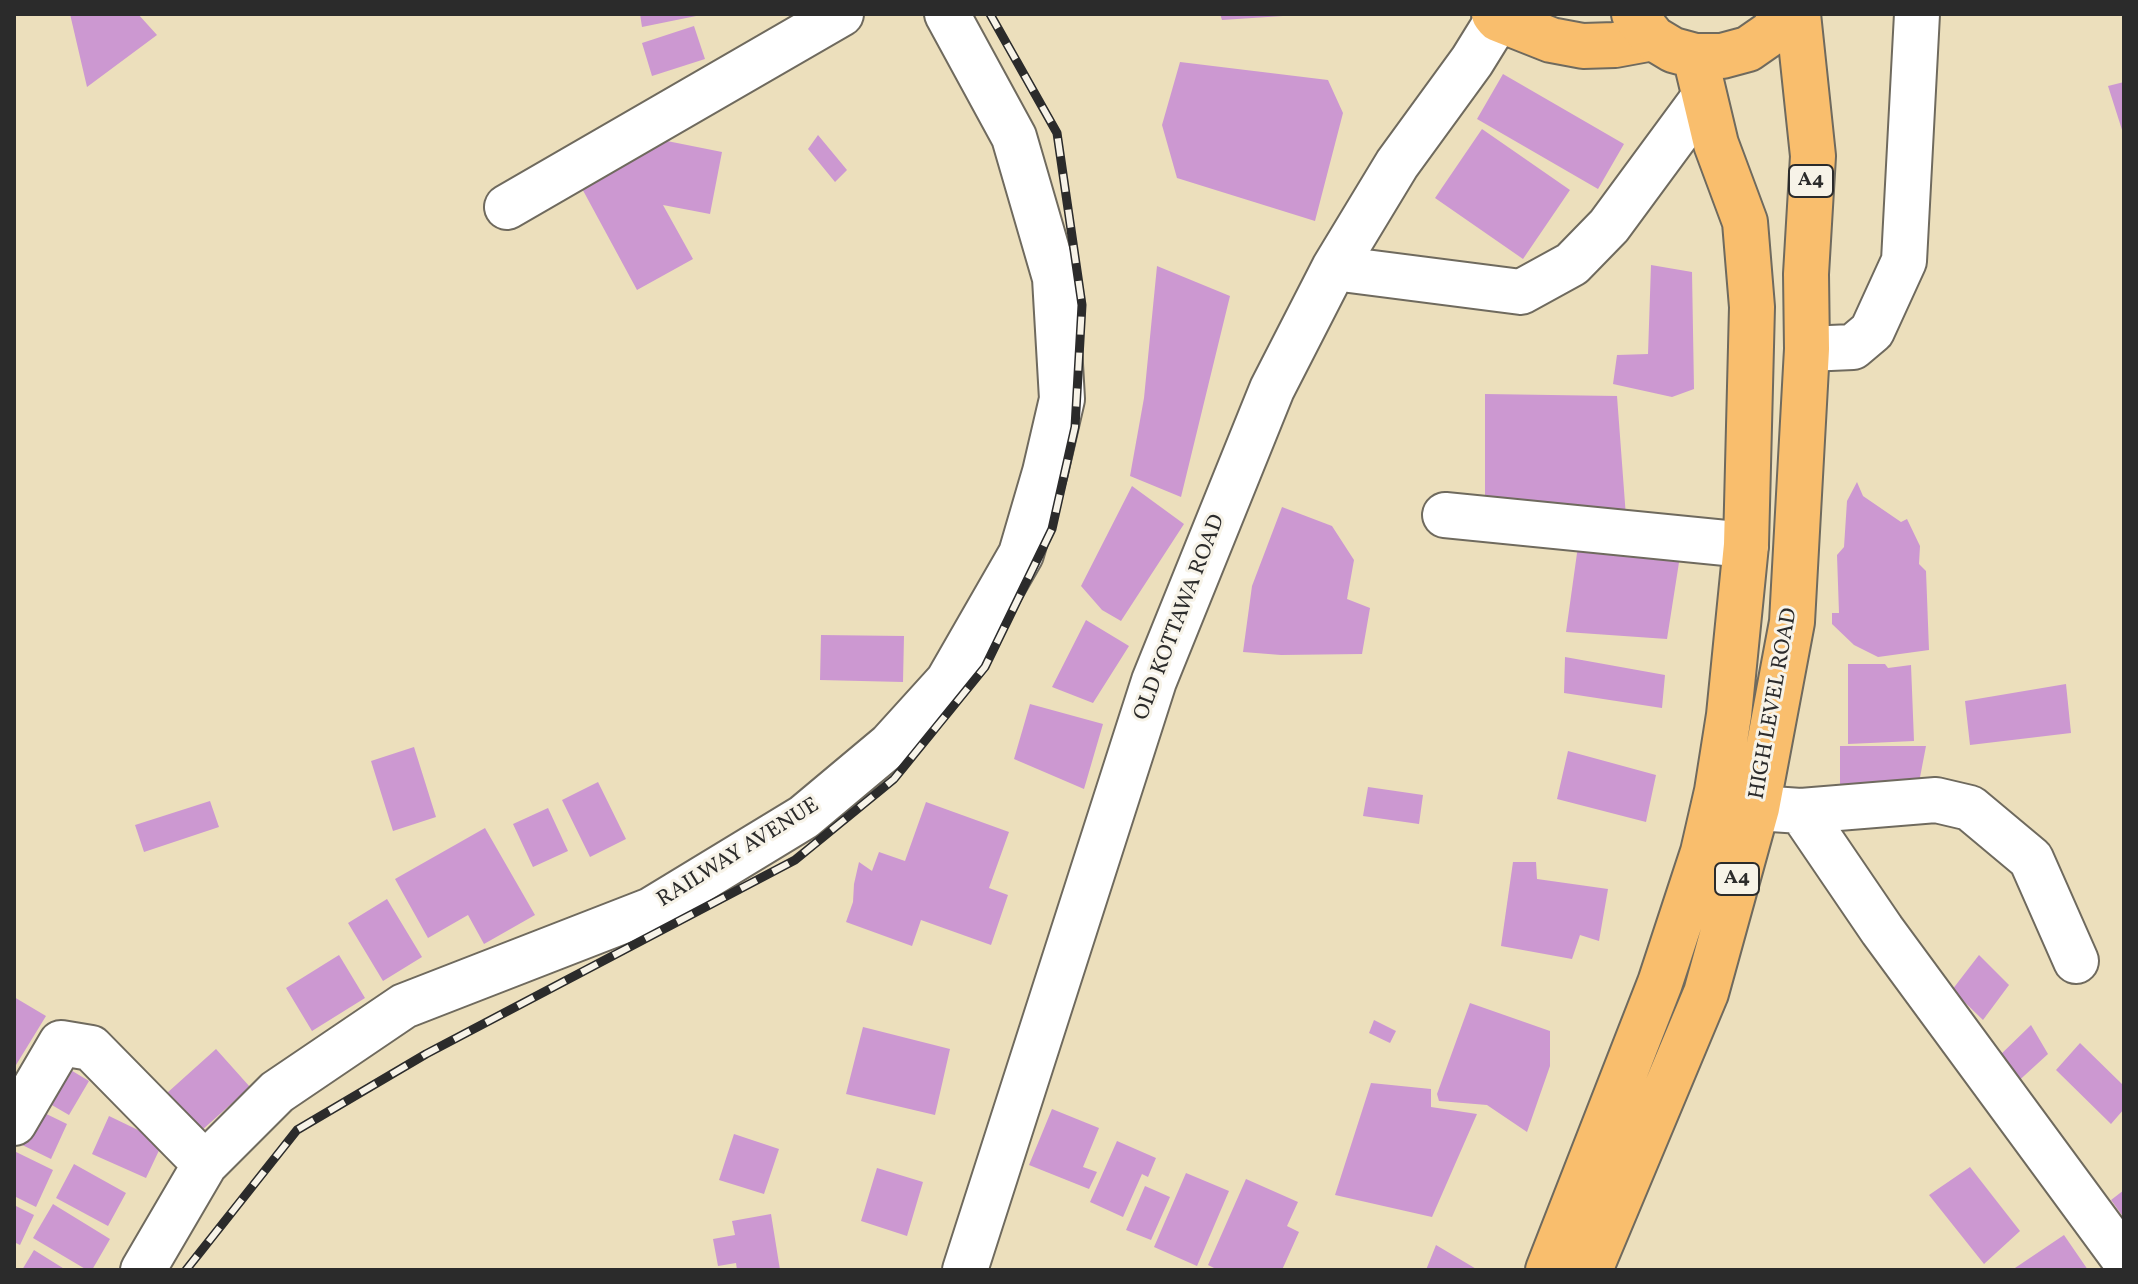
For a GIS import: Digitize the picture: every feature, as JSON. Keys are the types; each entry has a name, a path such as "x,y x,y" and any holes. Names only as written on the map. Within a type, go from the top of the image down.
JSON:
{"main road":[{"path":"1498,16 1551,40 1583,46 1615,45 1643,26 1700,77 1722,56 1748,49 1771,33 1785,14"},
{"name":"HIGH LEVEL ROAD","path":"1590,1270 1706,993 1757,808 1792,622 1807,349 1806,274 1813,156 1798,14"},
{"name":"HIGH LEVEL ROAD","path":"1548,1270 1660,983 1703,852 1729,715 1746,545 1752,307 1745,222 1726,175 1700,77"}],"street":[{"path":"507,207 841,14"},
{"name":"RAILWAY AVENUE","path":"143,1270 205,1164 277,1092 404,1006 651,910 804,817 890,745 948,681 1021,554 1062,399 1055,278 1014,137 947,14"},
{"path":"1807,349 1853,347 1872,331 1904,261 1917,14"},
{"name":"OLD KOTTAWA ROAD","path":"965,1270 1154,681 1272,389 1334,268 1397,164 1472,61 1498,16"},
{"path":"1334,268 1521,292 1572,264 1609,226 1700,77"},
{"path":"1445,515 1746,545"},
{"path":"1757,808 1801,811 1936,800 1970,808 2031,859 2076,961"},
{"path":"1801,811 1882,930 2124,1259"},
{"path":"14,1123 61,1043 91,1048 205,1164"}],"building":[{"path":"70,14 138,14 157,35 87,87"},
{"path":"640,14 700,14 701,15 642,27"},
{"path":"1220,14 1283,14 1283,16 1222,20"},
{"path":"694,26 705,59 652,76 642,43"},
{"path":"1180,62 1328,80 1343,113 1315,221 1177,178 1162,125"},
{"path":"1503,74 1624,144 1598,189 1477,119"},
{"path":"2124,82 2124,133 2123,133 2108,86"},
{"path":"1482,129 1570,190 1523,259 1435,198"},
{"path":"818,135 847,170 835,182 808,149"},
{"path":"657,139 722,152 710,214 663,205 693,259 637,290 579,183"},
{"path":"1651,265 1692,272 1694,389 1672,397 1613,384 1617,355 1648,354"},
{"path":"1157,266 1230,296 1181,497 1130,476 1144,398"},
{"path":"1485,394 1617,396 1626,517 1485,502"},
{"path":"1857,482 1863,496 1901,522 1907,519 1920,546 1919,564 1926,571 1929,650 1878,657 1854,645 1832,624 1832,613 1839,613 1837,555 1844,547 1847,501"},
{"path":"1132,486 1184,524 1121,621 1102,610 1081,586"},
{"path":"1282,507 1332,526 1354,560 1347,599 1370,608 1362,654 1243,652 1252,586"},
{"path":"1578,546 1680,556 1667,639 1566,632"},
{"path":"1086,620 1129,646 1093,703 1052,687"},
{"path":"821,635 904,636 903,682 820,680"},
{"path":"1565,657 1665,675 1662,708 1564,693"},
{"path":"1848,664 1885,664 1888,668 1911,665 1914,741 1848,744"},
{"path":"2066,684 2071,733 1970,745 1965,701"},
{"path":"1030,704 1103,724 1084,789 1014,759"},
{"path":"1840,746 1926,746 1917,793 1840,787"},
{"path":"414,747 436,817 393,831 371,761"},
{"path":"1568,751 1656,775 1646,822 1557,799"},
{"path":"598,782 626,839 590,857 562,800"},
{"path":"1368,787 1423,795 1419,824 1363,816"},
{"path":"210,801 219,827 144,852 135,825"},
{"path":"926,802 1009,832 989,888 1008,895 991,945 921,920 912,946 846,922 853,902 859,862 872,871 879,852 905,861"},
{"path":"548,808 568,851 533,867 513,824"},
{"path":"485,828 535,915 484,944 468,915 428,938 395,879"},
{"path":"1513,862 1536,862 1537,879 1608,889 1599,941 1580,935 1572,959 1501,946"},
{"path":"387,899 422,957 383,981 348,923"},
{"path":"339,955 365,998 312,1031 286,988"},
{"path":"1979,955 2009,985 1983,1020 1952,990"},
{"path":"14,997 46,1016 16,1065 14,1064"},
{"path":"1470,1003 1550,1031 1550,1066 1527,1132 1487,1105 1439,1101 1437,1094"},
{"path":"1374,1020 1396,1031 1390,1043 1369,1033"},
{"path":"2031,1025 2048,1054 2013,1086 1996,1059"},
{"path":"863,1027 950,1049 935,1115 846,1094"},
{"path":"2080,1043 2124,1086 2124,1109 2111,1124 2056,1070"},
{"path":"216,1049 250,1087 201,1131 167,1093"},
{"path":"59,1063 89,1081 69,1115 38,1097"},
{"path":"1371,1083 1431,1089 1431,1107 1477,1114 1432,1217 1335,1195"},
{"path":"28,1105 67,1124 51,1159 14,1141"},
{"path":"1052,1109 1099,1128 1083,1167 1097,1172 1089,1189 1029,1165"},
{"path":"109,1116 163,1142 146,1178 92,1154"},
{"path":"734,1134 779,1149 764,1194 719,1180"},
{"path":"1117,1141 1156,1158 1148,1177 1142,1174 1123,1217 1090,1202"},
{"path":"14,1151 53,1170 36,1207 14,1196"},
{"path":"74,1164 126,1193 108,1226 56,1198"},
{"path":"1970,1167 2020,1231 1984,1264 1929,1195"},
{"path":"877,1168 923,1182 907,1236 861,1221"},
{"path":"1186,1173 1229,1191 1197,1266 1154,1247"},
{"path":"1246,1179 1298,1202 1287,1226 1299,1232 1282,1270 1218,1270 1208,1265"},
{"path":"1145,1186 1170,1197 1151,1240 1126,1230"},
{"path":"2124,1190 2124,1218 2111,1200"},
{"path":"53,1204 110,1239 92,1270 33,1238"},
{"path":"14,1205 34,1215 20,1245 14,1242"},
{"path":"771,1214 780,1270 737,1270 736,1263 718,1266 713,1239 735,1235 732,1221"},
{"path":"2064,1235 2088,1270 2012,1270"},
{"path":"1436,1245 1478,1270 1426,1270"},
{"path":"34,1250 66,1270 22,1270"}],"railway":[{"path":"186,1270 297,1130 426,1054 795,860 894,779 985,667 1052,529 1075,427 1082,305 1057,133 990,14"}]}
